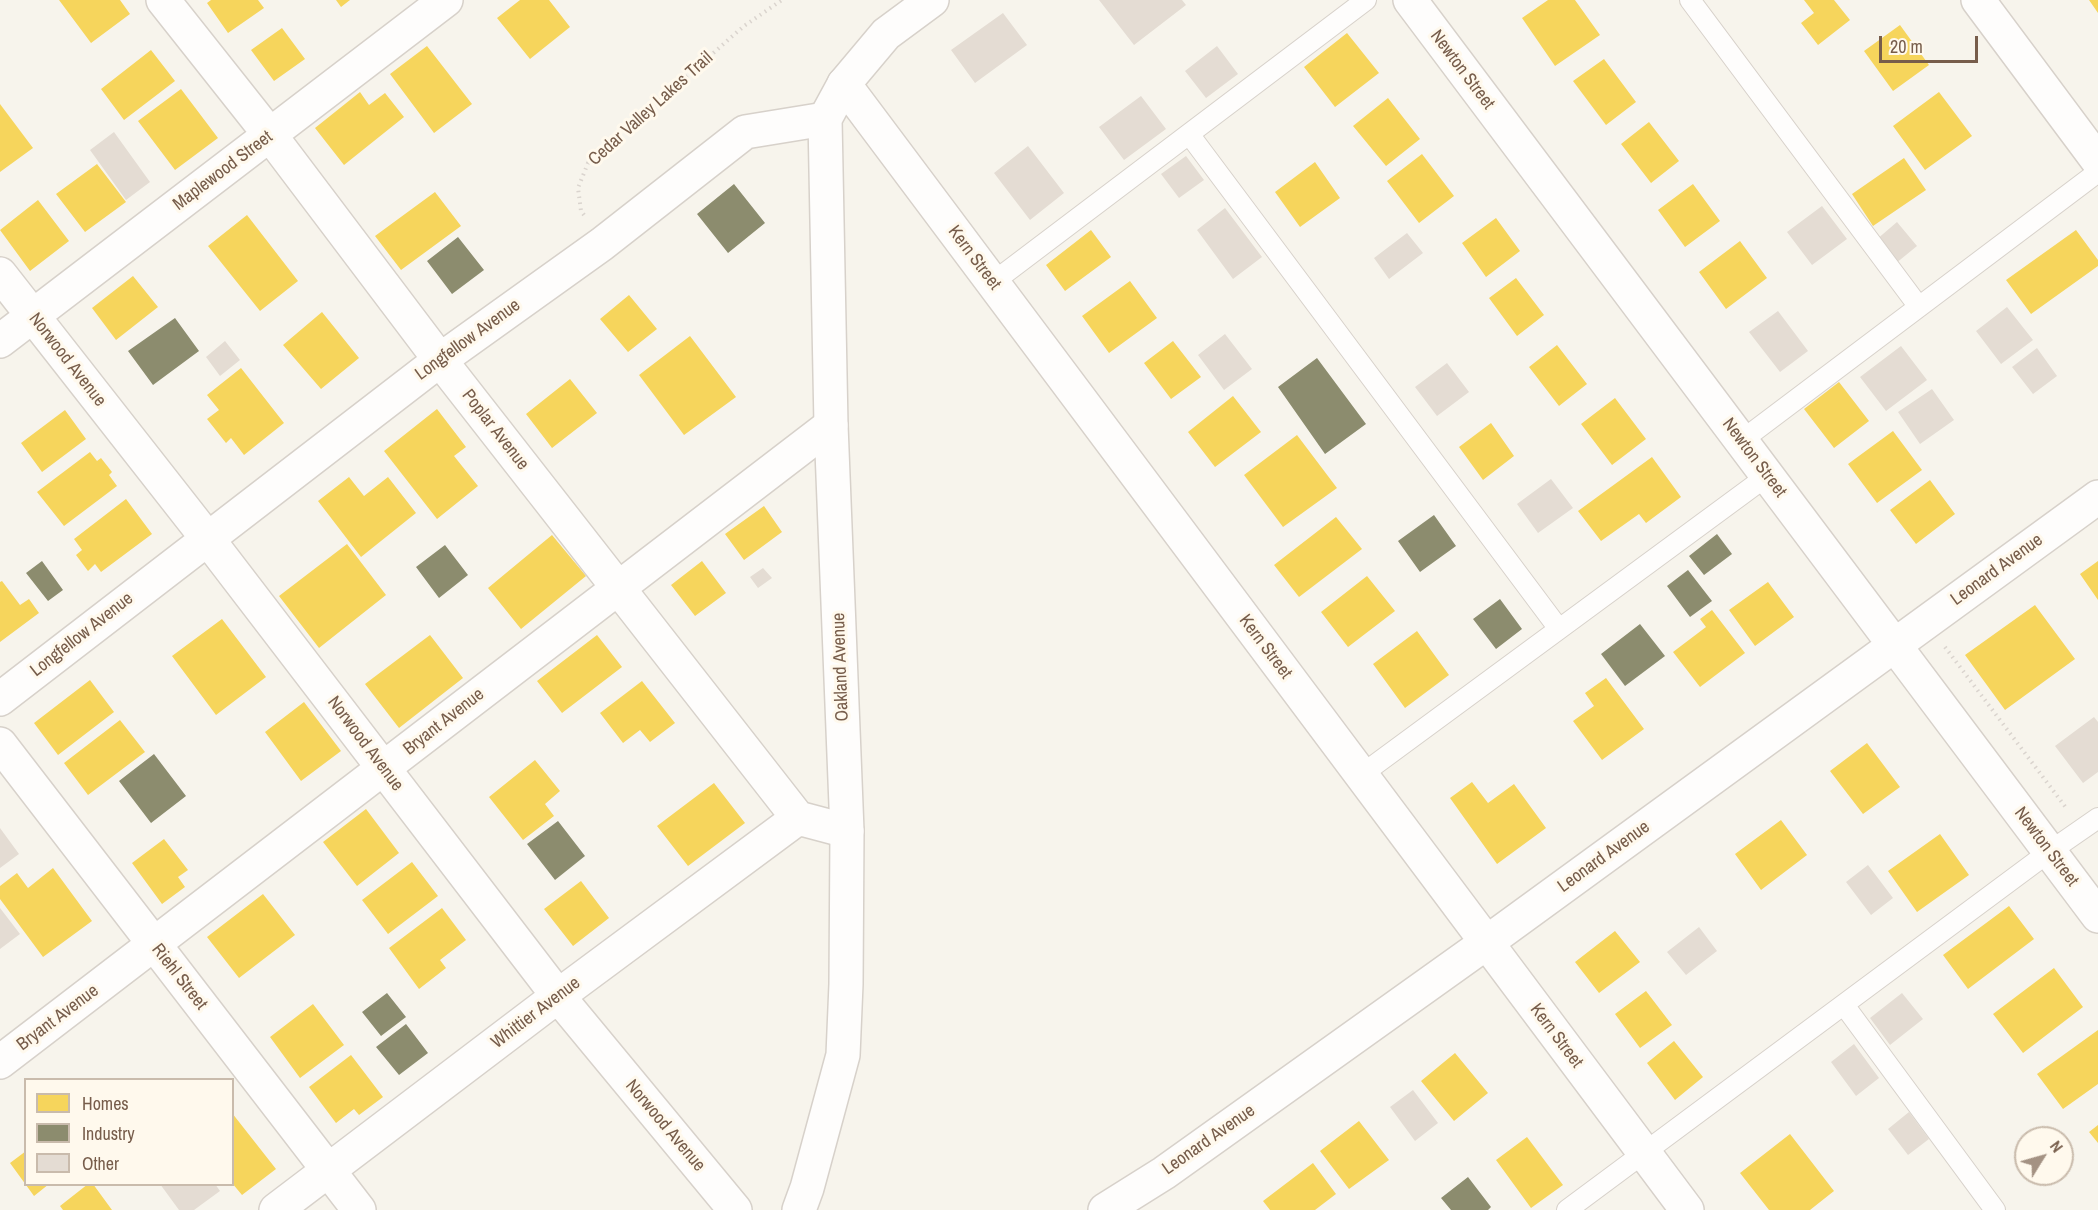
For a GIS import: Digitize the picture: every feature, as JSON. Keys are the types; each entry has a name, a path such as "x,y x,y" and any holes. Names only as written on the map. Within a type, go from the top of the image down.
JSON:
{"street":[{"name":"Poplar Avenue","path":"163,0 270,135 440,360 798,818"},
{"name":"Maplewood Street","path":"0,340 446,0"},
{"path":"825,119 843,84 886,34 932,0"},
{"name":"Newton Street","path":"1410,0 2098,916"},
{"path":"1984,2 2098,161"},
{"name":"Kern Street","path":"843,84 1687,1210"},
{"name":"Longfellow Avenue","path":"0,699 440,360 602,244 745,132 825,119"},
{"name":"Oakland Avenue","path":"799,1210 843,1055 846,984 847,831 831,425 825,119"},
{"name":"Norwood Avenue","path":"0,274 207,538 558,996 735,1210"},
{"name":"Bryant Avenue","path":"0,1062 831,425"},
{"name":"Leonard Avenue","path":"1105,1210 1164,1173 1486,943 2098,497"},
{"name":"Riehl Street","path":"0,744 359,1210"},
{"path":"798,818 847,831"},
{"name":"Whittier Avenue","path":"276,1210 798,818"}],"lane":[{"path":"992,283 1366,0"},
{"path":"1690,0 1920,307"},
{"path":"1190,134 1559,629"},
{"path":"1741,441 2098,172"},
{"path":"1361,775 1767,476"},
{"path":"1567,1210 2090,823"},
{"path":"1844,1005 1995,1210"}],"path":[{"name":"Cedar Valley Lakes Trail","path":"602,244 581,211 578,188 588,163 744,26 782,0"},
{"path":"1940,639 2090,823"}],"building: Homes":[{"path":"59,0 120,0 130,14 91,43"},
{"path":"211,0 258,0 264,8 228,33 207,3"},
{"path":"336,0 350,0 341,7"},
{"path":"520,0 549,0 570,27 530,59 497,18"},
{"path":"1548,0 1575,0 1600,35 1555,66 1522,18"},
{"path":"1804,0 1834,0 1850,20 1818,45 1801,23 1814,13"},
{"path":"2089,0 2098,0 2098,13"},
{"path":"1900,25 1929,65 1893,91 1864,51"},
{"path":"282,28 305,59 274,81 251,50"},
{"path":"1347,33 1379,73 1335,107 1304,67"},
{"path":"427,46 472,104 434,133 390,74"},
{"path":"151,50 175,81 124,120 101,89"},
{"path":"1604,59 1636,102 1606,125 1573,81"},
{"path":"181,89 218,138 175,170 138,121"},
{"path":"360,92 369,105 385,93 404,117 344,165 315,128"},
{"path":"1939,92 1972,136 1925,170 1893,126"},
{"path":"1388,98 1420,139 1386,166 1353,126"},
{"path":"0,104 33,148 0,172"},
{"path":"1649,122 1679,161 1651,183 1621,144"},
{"path":"1422,154 1454,196 1419,223 1387,181"},
{"path":"1904,158 1926,190 1873,226 1852,194"},
{"path":"1315,162 1340,198 1300,227 1275,192"},
{"path":"97,164 126,202 85,232 56,194"},
{"path":"1693,184 1720,221 1685,247 1658,210"},
{"path":"435,192 461,226 401,270 375,236"},
{"path":"38,200 69,241 30,271 0,230"},
{"path":"247,215 298,281 260,311 208,246"},
{"path":"1496,218 1520,251 1486,277 1462,243"},
{"path":"1091,230 1111,257 1065,291 1046,265"},
{"path":"2076,230 2098,260 2098,266 2031,314 2006,280"},
{"path":"1740,241 1767,278 1726,309 1699,272"},
{"path":"133,276 158,307 116,340 92,308"},
{"path":"1516,278 1544,315 1517,336 1489,298"},
{"path":"1130,281 1157,318 1109,353 1082,316"},
{"path":"629,295 657,329 628,352 600,319"},
{"path":"322,312 359,358 321,389 283,345"},
{"path":"690,336 736,397 684,435 639,375"},
{"path":"1173,341 1201,377 1171,399 1144,363"},
{"path":"1557,345 1587,384 1559,406 1529,367"},
{"path":"241,368 284,423 244,455 231,438 226,443 207,419 219,410 207,395"},
{"path":"570,379 597,413 552,448 526,414"},
{"path":"1839,382 1869,421 1834,448 1804,409"},
{"path":"1233,396 1261,432 1215,467 1188,432"},
{"path":"1615,398 1646,439 1612,465 1581,424"},
{"path":"437,409 466,447 454,456 478,486 437,519 384,451"},
{"path":"65,410 86,439 42,472 21,443"},
{"path":"1491,423 1514,456 1483,480 1459,447"},
{"path":"1893,431 1922,470 1877,503 1848,464"},
{"path":"1297,435 1337,488 1283,527 1244,475"},
{"path":"90,452 97,461 101,458 112,472 109,475 117,486 64,526 37,492"},
{"path":"1652,457 1681,497 1646,523 1639,514 1601,541 1578,511"},
{"path":"349,477 364,496 388,477 416,513 361,557 318,501"},
{"path":"1930,480 1955,514 1916,544 1890,510"},
{"path":"126,499 152,534 101,572 95,564 88,571 76,555 82,550 74,539"},
{"path":"764,506 782,532 744,560 725,534"},
{"path":"1336,517 1362,549 1299,597 1274,565"},
{"path":"552,535 586,576 521,629 488,588"},
{"path":"347,544 386,595 319,648 279,596"},
{"path":"702,561 726,593 695,616 671,585"},
{"path":"2098,561 2098,600 2080,574"},
{"path":"1367,576 1395,611 1348,647 1321,612"},
{"path":"2,581 20,605 29,599 39,613 0,642 0,582"},
{"path":"1768,582 1794,617 1755,646 1729,610"},
{"path":"2035,605 2075,659 2005,710 1965,655"},
{"path":"1712,610 1745,653 1700,687 1673,652 1706,627 1700,619"},
{"path":"222,619 266,677 216,715 172,656"},
{"path":"1417,631 1449,675 1405,708 1373,664"},
{"path":"430,635 463,678 399,728 365,684"},
{"path":"597,635 622,667 562,713 537,681"},
{"path":"1606,678 1644,729 1602,760 1573,721 1594,706 1585,693"},
{"path":"90,680 114,712 58,755 34,723"},
{"path":"642,681 675,723 650,742 640,730 623,743 600,713"},
{"path":"304,702 341,751 301,781 265,732"},
{"path":"120,720 145,752 88,795 64,763"},
{"path":"1867,743 1900,787 1863,814 1830,771"},
{"path":"535,760 560,791 545,804 554,816 523,840 489,797"},
{"path":"1472,782 1488,803 1514,784 1546,828 1497,864 1450,798"},
{"path":"714,783 745,823 688,866 657,826"},
{"path":"366,809 399,853 357,886 323,842"},
{"path":"1781,820 1807,855 1761,890 1735,854"},
{"path":"1940,834 1969,875 1917,912 1888,871"},
{"path":"164,839 188,870 178,877 185,887 162,904 132,863"},
{"path":"412,862 438,896 388,934 362,900"},
{"path":"53,868 92,921 43,957 0,899 0,886 17,873 28,888"},
{"path":"581,881 609,918 573,946 544,909"},
{"path":"263,894 295,935 239,978 207,937"},
{"path":"2009,906 2034,939 1968,989 1943,955"},
{"path":"442,908 466,940 440,960 446,968 419,989 389,948"},
{"path":"1615,931 1640,962 1599,993 1575,962"},
{"path":"2054,968 2083,1007 2023,1053 1993,1014"},
{"path":"1646,991 1672,1025 1640,1048 1615,1014"},
{"path":"313,1004 344,1045 300,1078 270,1037"},
{"path":"2098,1030 2098,1084 2063,1109 2037,1074"},
{"path":"1674,1041 1703,1077 1675,1100 1647,1063"},
{"path":"1455,1053 1488,1093 1454,1121 1421,1081"},
{"path":"351,1055 383,1097 359,1115 354,1109 336,1123 309,1087"},
{"path":"234,1116 276,1169 242,1195 234,1185"},
{"path":"1359,1121 1389,1160 1349,1189 1320,1151"},
{"path":"2098,1125 2098,1143 2089,1132"},
{"path":"1790,1134 1834,1191 1810,1210 1769,1210 1740,1173"},
{"path":"1527,1137 1563,1185 1531,1208 1496,1160"},
{"path":"24,1152 24,1182 10,1163"},
{"path":"1313,1163 1336,1194 1315,1210 1270,1210 1263,1201"},
{"path":"27,1186 46,1186 34,1196"},
{"path":"85,1186 94,1186 112,1210 63,1210 60,1206"}],"building: Industry":[{"path":"734,184 765,223 728,253 697,214"},
{"path":"458,237 484,270 452,294 427,261"},
{"path":"175,318 199,351 153,385 128,351"},
{"path":"1317,358 1366,424 1325,454 1278,387"},
{"path":"1434,515 1456,546 1420,572 1398,541"},
{"path":"1717,534 1732,554 1704,575 1689,556"},
{"path":"445,545 468,575 439,598 416,567"},
{"path":"42,561 63,590 48,601 26,573"},
{"path":"1688,570 1712,601 1690,617 1667,586"},
{"path":"1500,599 1522,629 1496,649 1473,619"},
{"path":"1640,624 1665,656 1625,686 1601,654"},
{"path":"154,754 186,796 151,823 119,781"},
{"path":"558,821 585,856 555,880 527,844"},
{"path":"387,993 406,1017 381,1036 362,1012"},
{"path":"406,1024 428,1053 399,1075 376,1047"},
{"path":"1468,1177 1491,1207 1488,1210 1451,1210 1441,1198"}],"building: Other":[{"path":"1099,0 1182,0 1186,5 1134,45"},
{"path":"1003,13 1027,45 975,83 951,50"},
{"path":"1217,46 1238,74 1206,98 1185,71"},
{"path":"1141,96 1166,129 1124,160 1099,127"},
{"path":"114,132 150,182 126,200 90,150"},
{"path":"1028,146 1064,193 1030,220 994,173"},
{"path":"1186,156 1204,180 1179,198 1161,174"},
{"path":"1822,206 1847,239 1812,265 1787,232"},
{"path":"1225,208 1262,257 1233,279 1197,230"},
{"path":"1897,222 1917,246 1895,264 1876,240"},
{"path":"1407,233 1423,253 1389,279 1374,258"},
{"path":"2007,307 2033,340 2001,364 1976,331"},
{"path":"1778,311 1808,351 1780,372 1749,332"},
{"path":"1225,334 1252,369 1224,390 1198,355"},
{"path":"225,341 240,360 220,376 206,357"},
{"path":"1901,346 1927,380 1886,411 1860,377"},
{"path":"2037,348 2057,376 2033,394 2012,367"},
{"path":"1447,363 1469,392 1437,416 1415,387"},
{"path":"1932,389 1954,420 1920,444 1898,412"},
{"path":"1551,479 1573,508 1538,533 1517,504"},
{"path":"763,568 772,578 758,588 750,577"},
{"path":"2094,717 2098,722 2098,772 2083,783 2055,746"},
{"path":"0,828 19,854 0,868"},
{"path":"1868,865 1893,898 1871,915 1846,882"},
{"path":"0,908 20,934 0,949"},
{"path":"1699,927 1717,951 1686,975 1667,952"},
{"path":"1902,993 1923,1019 1890,1045 1870,1018"},
{"path":"1854,1044 1879,1078 1856,1096 1831,1062"},
{"path":"1413,1090 1438,1123 1415,1141 1390,1107"},
{"path":"1909,1112 1929,1139 1908,1155 1888,1129"},
{"path":"161,1186 216,1186 220,1191 194,1210 179,1210"}]}
